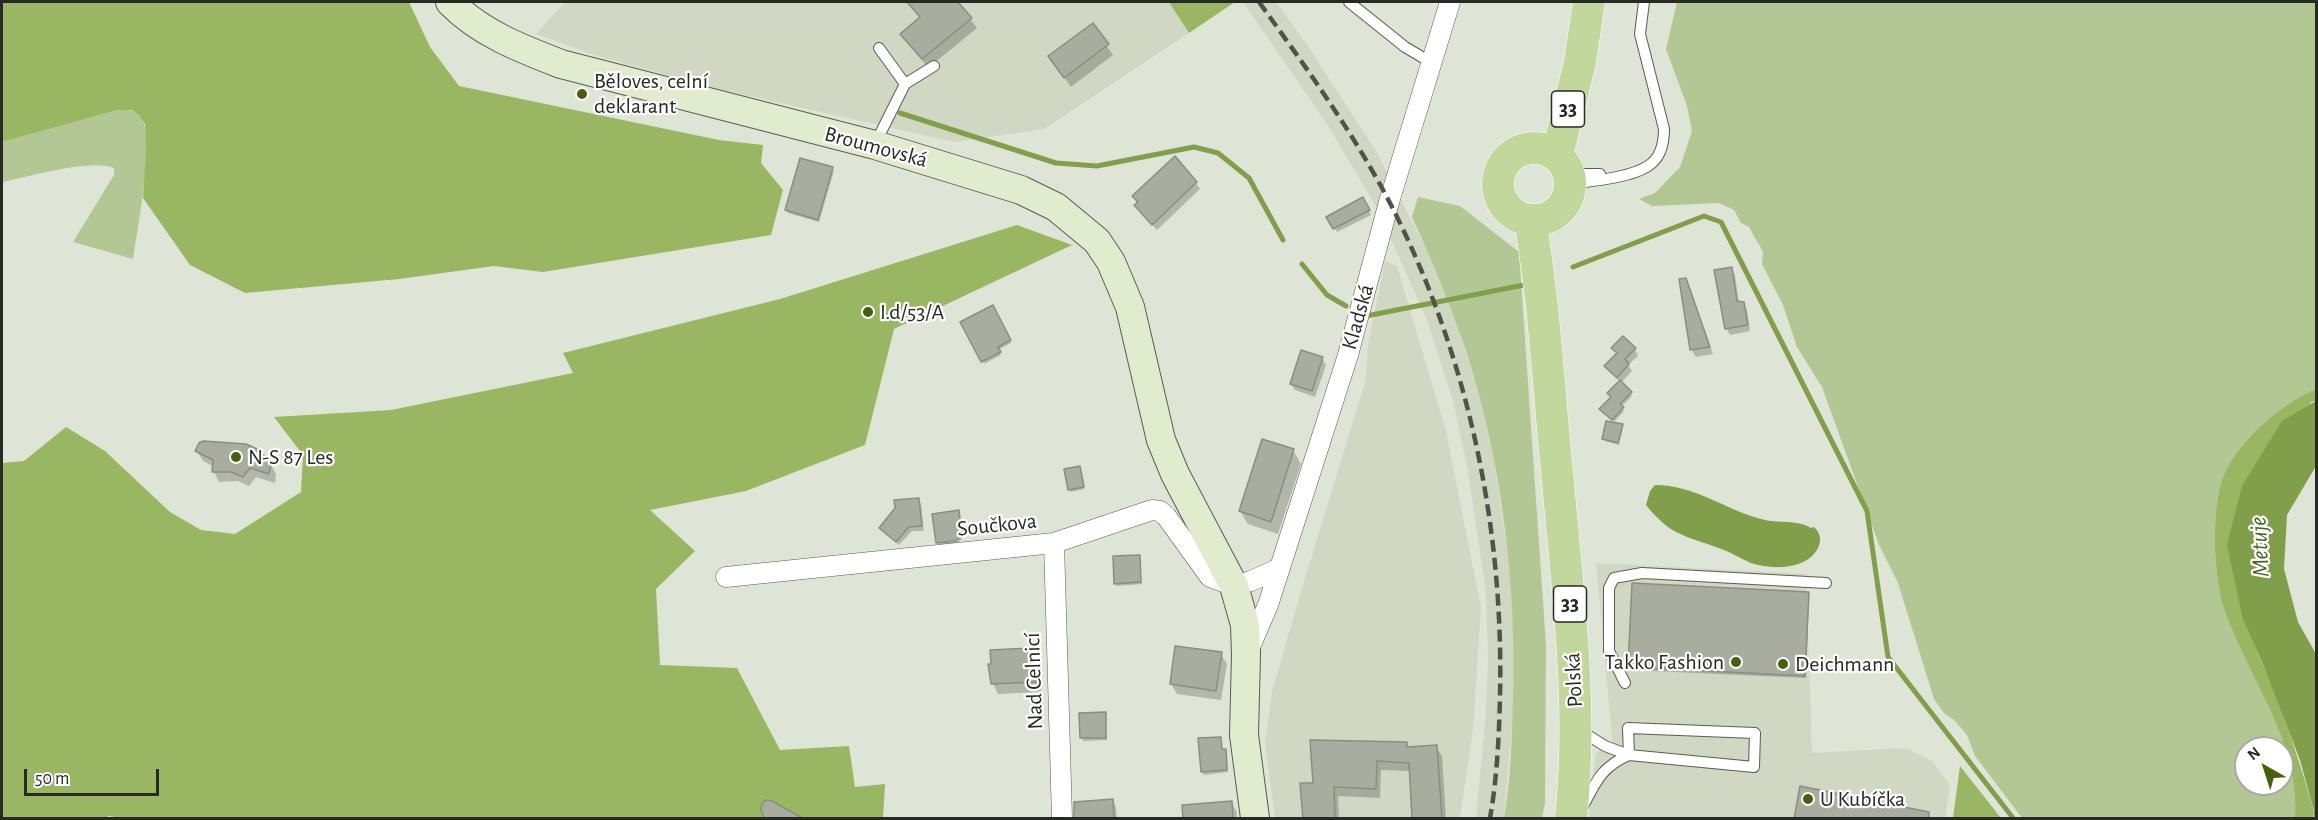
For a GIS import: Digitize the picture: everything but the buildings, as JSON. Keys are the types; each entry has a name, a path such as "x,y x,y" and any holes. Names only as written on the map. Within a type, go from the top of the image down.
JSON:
{"main road":[{"name":"Broumovská","path":"450,2 486,30 523,49 561,64 875,145 1020,190 1056,207 1096,241 1111,262 1130,307 1161,440"},
{"name":"33","path":"1559,166 1580,62 1589,2"},
{"path":"1532,148 1559,166 1565,201 1542,216 1521,218 1506,207 1501,200 1497,182 1503,165 1515,153 1532,148"},
{"name":"Polská","path":"1542,216 1552,266 1554,435 1569,599 1577,729 1571,819"},
{"name":"Kladská","path":"1161,440 1175,474 1234,586 1245,625 1244,735 1255,819"}],"street":[{"name":"Kladská","path":"1246,655 1268,605 1348,355 1389,202 1450,2"},
{"name":"Součkova","path":"726,577 1054,543 1152,510 1160,511 1166,516 1210,577 1234,586"},
{"name":"Nad Celnicí","path":"1054,543 1062,819"},
{"path":"1234,586 1251,581 1278,568"}],"lane":[{"path":"1349,2 1405,47 1432,63"},
{"path":"1559,166 1630,173 1648,166 1658,156 1664,141 1664,129 1640,34 1644,2"},
{"path":"879,48 905,84"},
{"path":"875,145 905,84 934,66"},
{"path":"1625,683 1609,651 1609,588 1614,578 1642,573 1826,583"},
{"path":"1577,729 1605,746 1629,755 1754,767 1755,733 1628,728 1629,755"},
{"path":"1576,819 1603,771 1612,762 1629,755"}],"shaded area":[{"path":"2,2 409,2 430,47 459,86 719,140 763,145 761,163 783,190 771,235 543,272 494,266 399,279 245,293 190,265 143,198 145,124 132,110 118,110 2,142"},
{"path":"565,2 1169,2 1189,33 1044,129 954,142 718,89 594,55 536,34"},
{"path":"1169,2 1235,2 1189,33"},
{"path":"1243,2 1276,2 1308,46 1377,153 1424,245 1452,310 1479,394 1494,461 1513,590 1513,713 1504,818 1476,818 1486,712 1488,657 1486,592 1467,466 1453,401 1427,320 1377,208 1327,124"},
{"path":"1677,2 2316,2 2316,389 2290,403 2265,423 2233,458 2221,484 2215,519 2217,578 2224,609 2281,736 2234,736 2234,796 2294,796 2294,788 2295,818 2022,818 1975,756 1967,735 1954,720 1944,713 1934,699 1898,583 1879,545 1822,387 1797,347 1783,305 1762,264 1763,252 1749,227 1741,223 1734,210 1719,203 1652,206 1639,199 1655,193 1680,167 1692,131 1687,106 1666,49"},
{"path":"118,110 133,111 140,115 146,142 144,184 133,259 73,242 114,175 114,168 90,165 2,182 2,142"},
{"path":"1418,197 1460,206 1519,252 1546,645 1545,803 1542,818 1504,818 1511,758 1513,620 1502,507 1488,432 1473,372 1449,305 1412,217"},
{"path":"1017,225 1072,245 894,329 865,445 746,491 650,510 695,551 656,589 660,665 737,668 780,750 849,746 855,787 885,784 883,818 120,818 109,816 105,818 4,818 2,815 2,463 24,461 66,427 105,451 170,512 201,530 235,534 301,492 303,455 274,417 391,410 573,373 563,353 780,299"},
{"path":"1385,261 1397,266 1446,431 1481,608 1473,730 1460,818 1275,818 1265,743 1272,692 1366,379 1368,344"},
{"path":"2316,389 2316,401 2311,402 2243,620 2290,736 2281,736 2224,609 2217,578 2215,519 2221,484 2233,458 2265,422 2303,395"},
{"path":"1596,563 1806,574 1812,753 1906,748 1932,761 1950,785 1945,818 1589,818 1596,752 1613,747"},
{"path":"2294,748 2314,812 2313,818 2295,818"},
{"path":"1960,766 2001,818 1953,818"}],"water":[{"name":"Metuje","path":"2316,401 2316,466 2287,515 2284,569 2298,622 2316,654 2316,818 2314,818 2314,811 2294,745 2294,736 2291,736 2243,620 2227,545 2242,486 2282,421"},
{"path":"1655,485 1696,493 1761,519 1814,527 1820,536 1818,548 1806,561 1798,564 1769,567 1751,563 1668,527 1646,505 1650,491"}],"waterway":[{"path":"900,113 1056,163 1097,166 1194,147 1218,153 1249,178 1283,240"},
{"path":"1573,267 1704,216 1721,222 1867,511 1888,657 2013,818"},
{"path":"1302,264 1327,295 1346,306"},
{"path":"1366,316 1529,284"}],"railway":[{"path":"1259,2 1344,125 1390,203 1441,320 1460,381 1476,443 1488,506 1500,633 1497,758 1490,818"}],"place":[{"name":"Běloves, celní deklarant","path":"582,94"},
{"name":"I.d/53/A","path":"868,312"},
{"name":"N-S 87 Les","path":"236,457"},
{"name":"Takko Fashion","path":"1736,662"},
{"name":"Deichmann","path":"1783,664"},
{"name":"U Kubíčka","path":"1808,799"}]}
